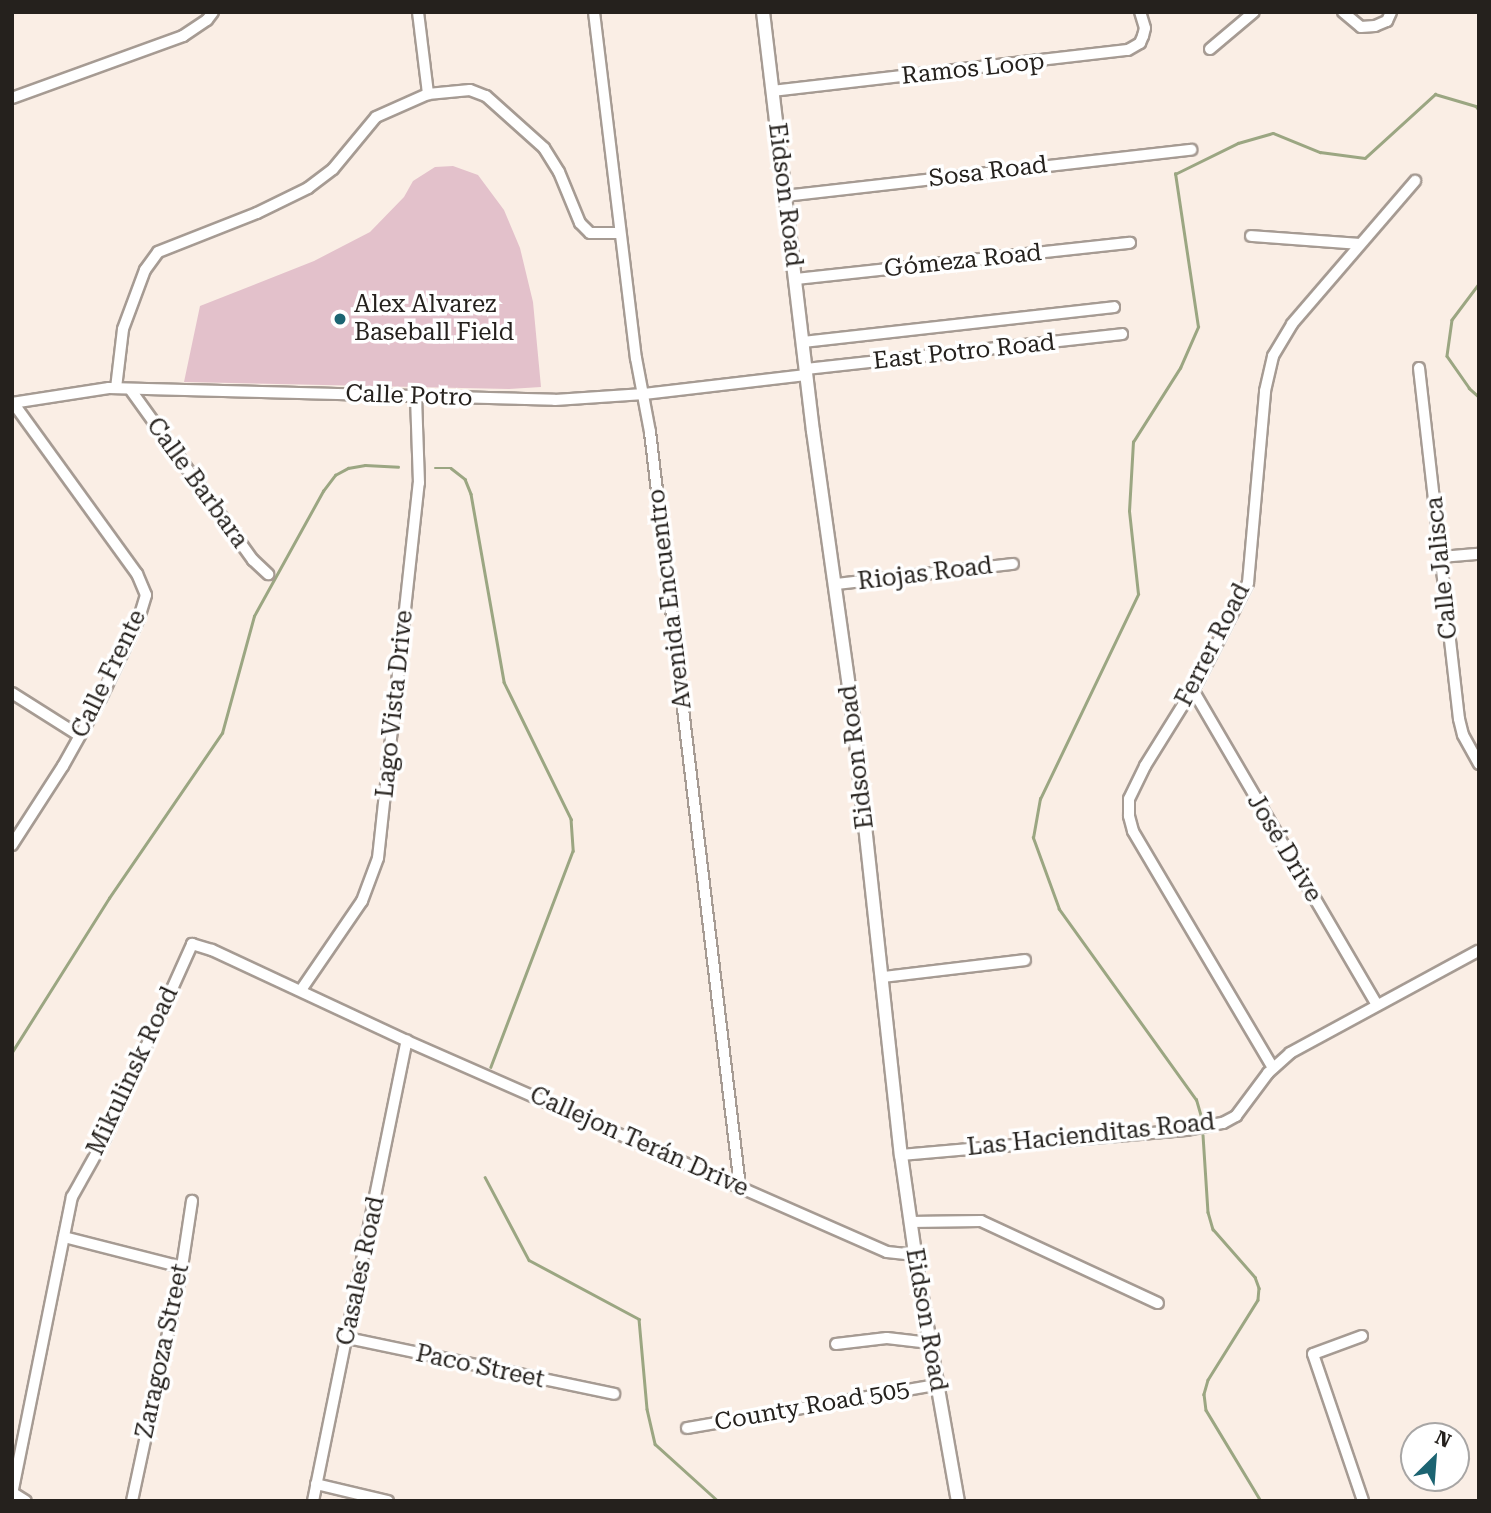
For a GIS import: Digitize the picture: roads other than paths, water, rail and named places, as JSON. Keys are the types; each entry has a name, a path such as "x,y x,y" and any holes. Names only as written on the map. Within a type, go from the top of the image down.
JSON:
{"street":[{"path":"12,98 183,36 214,12"},
{"path":"418,12 428,94"},
{"name":"Avenida Encuentro","path":"594,12 636,358 644,394 740,1187"},
{"name":"Eidson Road","path":"763,12 806,372 837,584 901,1155 915,1255 958,1501"},
{"name":"Ramos Loop","path":"772,91 1128,50 1140,43 1143,36 1145,27 1140,12"},
{"path":"1210,48 1254,12"},
{"path":"1343,12 1361,27 1375,26 1389,17"},
{"path":"116,388 122,329 145,270 158,252 257,213 308,188 333,169 376,117 428,94 470,90 486,96 544,148 559,172 580,223 590,233 620,233"},
{"name":"Sosa Road","path":"785,196 1191,150"},
{"name":"Ferrer Road","path":"1273,1068 1133,831 1129,816 1129,799 1193,690 1248,583 1265,391 1273,356 1292,324 1415,181"},
{"path":"1251,236 1359,244"},
{"name":"Gómeza Road","path":"796,279 1130,243"},
{"path":"803,342 1114,307"},
{"name":"East Potro Road","path":"806,372 1122,334"},
{"name":"Calle Jalisca","path":"1419,368 1459,719 1463,735 1479,764"},
{"name":"Calle Potro","path":"12,403 90,388 555,400 644,394 806,372"},
{"name":"Calle Barbara","path":"130,388 253,560 268,574"},
{"name":"Lago Vista Drive","path":"301,990 362,901 378,858 419,483 416,396"},
{"name":"Calle Frente","path":"12,403 137,574 146,595 139,618 107,686 80,736 12,845"},
{"path":"1441,557 1479,554"},
{"name":"Riojas Road","path":"837,584 1013,564"},
{"name":"José Drive","path":"1193,690 1377,1005"},
{"path":"12,693 80,736"},
{"name":"Callejon Terán Drive","path":"192,944 212,950 407,1041 887,1252 915,1255"},
{"name":"Mikulinsk Road","path":"12,1494 72,1197 105,1138 192,944"},
{"name":"Las Hacienditas Road","path":"901,1155 1212,1126 1236,1116 1273,1068 1290,1053 1478,951"},
{"path":"883,977 1026,960"},
{"name":"Casales Road","path":"313,1501 407,1041"},
{"name":"Zaragoza Street","path":"132,1501 182,1267 192,1202"},
{"path":"910,1222 981,1221 1158,1303"},
{"path":"64,1237 182,1267"},
{"path":"1362,1336 1313,1354 1363,1501"},
{"name":"Paco Street","path":"347,1338 614,1394"},
{"path":"836,1344 887,1338 930,1343"},
{"name":"County Road 505","path":"687,1428 937,1385"},
{"path":"316,1484 388,1501"},
{"path":"12,1494 26,1501"}],"waterway":[{"path":"1201,1117 1196,1100 1059,909 1033,838 1040,799 1138,594 1129,511 1133,442 1180,368 1198,327 1175,174 1238,143 1273,133 1320,152 1365,158 1435,94 1476,106 1479,110"},
{"path":"1479,284 1452,320 1447,356 1469,388 1479,397"},
{"path":"12,1052 109,898 222,733 254,616 323,491 335,475 348,468 365,465 398,467"},
{"path":"435,468 451,468 465,479 471,494 504,682 571,819 573,851 491,1067"},
{"path":"1203,1135 1208,1212 1213,1229 1255,1277 1259,1288 1258,1300 1208,1380 1204,1394 1206,1410 1261,1501"},
{"path":"485,1177 529,1260 639,1319 647,1409 655,1444 718,1501"}],"place":[{"name":"Alex Alvarez Baseball Field","path":"340,319"}]}
